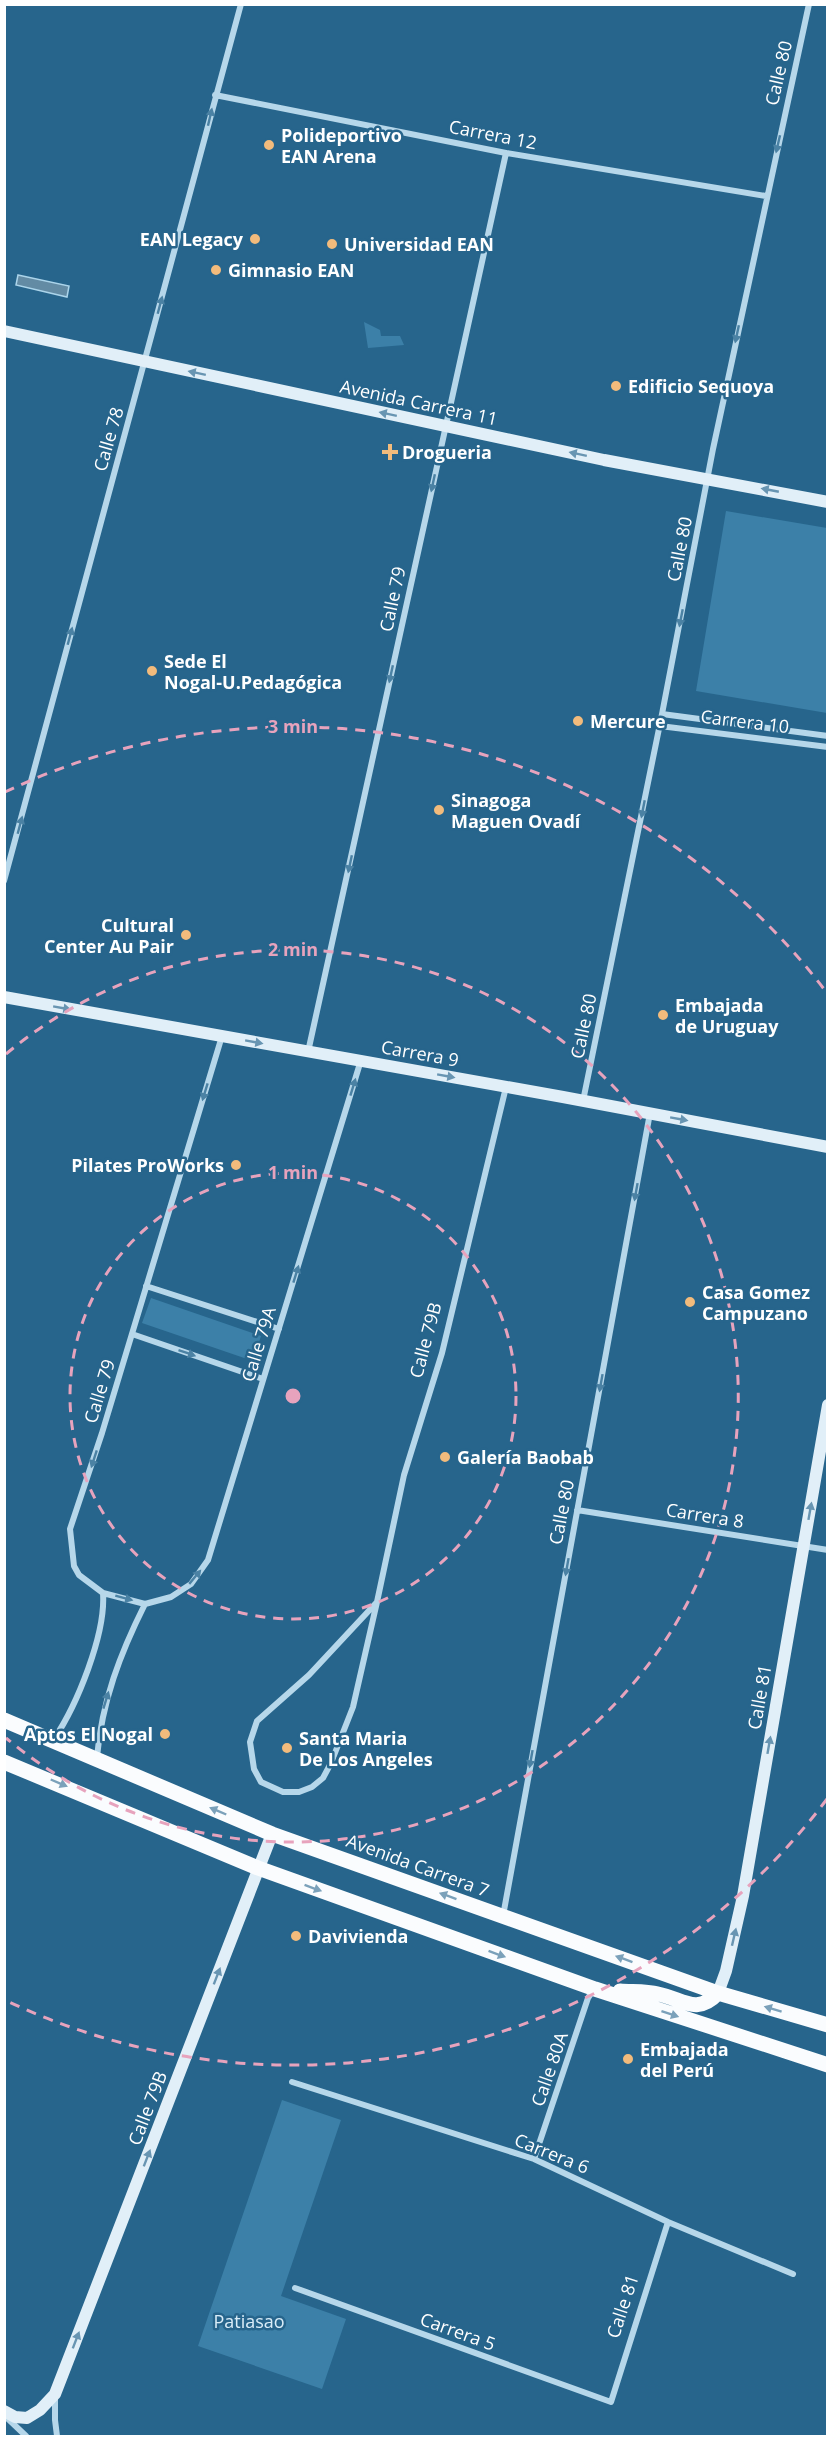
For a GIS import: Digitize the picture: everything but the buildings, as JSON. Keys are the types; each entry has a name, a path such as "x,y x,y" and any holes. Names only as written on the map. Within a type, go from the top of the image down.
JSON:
{"main road":[{"name":"Avenida Carrera 7","path":"4,1720 54,1739 272,1834 718,1993 828,2025"},
{"path":"4,1762 258,1868 595,1989 828,2065"},
{"path":"595,1989 658,1994 697,2005 708,2002 718,1993"}],"street":[{"name":"Calle 78","path":"4,881 241,4"},
{"name":"Calle 80","path":"583,1101 766,196 809,4"},
{"name":"Carrera 12","path":"215,95 506,153 766,196"},
{"name":"Calle 79","path":"308,1052 506,153"},
{"name":"Avenida Carrera 11","path":"4,331 604,460 828,502"},
{"name":"Carrera 10","path":"662,714 828,736"},
{"name":"Carrera 10","path":"660,726 828,747"},
{"name":"Carrera 9","path":"4,998 361,1060 828,1147"},
{"name":"Calle 79","path":"103,1593 85,1581 74,1566 70,1529 147,1286 222,1036"},
{"name":"Calle 79A","path":"145,1604 171,1597 191,1584 208,1560 361,1060"},
{"name":"Calle 79B","path":"377,1602 309,1675 257,1721 250,1742 254,1769 261,1782 283,1792 299,1792 312,1787 323,1778 352,1707 377,1602 404,1475 442,1353 506,1087"},
{"name":"Calle 80","path":"503,1916 650,1113"},
{"path":"147,1286 279,1329"},
{"path":"132,1334 263,1379"},
{"name":"Calle 81","path":"718,1993 726,1971 743,1896 828,1405"},
{"name":"Carrera 8","path":"577,1510 828,1550"},
{"path":"54,1739 73,1709 96,1639 104,1606 103,1593 145,1604 129,1635 103,1707 97,1758"},
{"name":"Calle 79B","path":"57,2436 55,2394 272,1834"},
{"name":"Calle 80A","path":"534,2159 588,1998 595,1989"},
{"name":"Carrera 6","path":"292,2082 534,2159 668,2222 794,2274"},
{"name":"Calle 81","path":"611,2402 668,2222"},
{"name":"Carrera 5","path":"295,2288 611,2402"},
{"name":"Calle 79B","path":"4,2411 15,2417 27,2418 40,2410 55,2394"},
{"path":"4,2416 26,2436"}],"green space":[{"path":"364,322 380,330 381,336 400,336 404,345 368,348"},
{"path":"726,511 827,528 827,713 696,691"},
{"path":"151,1298 261,1336 253,1361 142,1323"},
{"name":"Patiasao","path":"282,2100 341,2120 281,2296 346,2319 322,2389 198,2346"}],"shaded area":[{"path":"18,275 69,286 67,297 16,285"}],"place":[{"name":"Polideportivo EAN Arena","path":"269,145"},
{"name":"EAN Legacy","path":"255,239"},
{"name":"Universidad EAN","path":"332,244"},
{"name":"Gimnasio EAN","path":"216,270"},
{"name":"Edificio Sequoya","path":"616,386"},
{"name":"Drogueria","path":"390,452"},
{"name":"Sede El Nogal-U.Pedagógica","path":"152,671"},
{"name":"Mercure","path":"578,721"},
{"name":"Sinagoga Maguen Ovadí","path":"439,810"},
{"name":"Cultural Center Au Pair","path":"186,935"},
{"name":"Embajada de Uruguay","path":"663,1015"},
{"name":"Pilates ProWorks","path":"236,1165"},
{"name":"Casa Gomez Campuzano","path":"690,1302"},
{"name":"Galería Baobab","path":"445,1457"},
{"name":"Aptos El Nogal","path":"165,1734"},
{"name":"Santa Maria De Los Angeles","path":"287,1748"},
{"name":"Davivienda","path":"296,1936"},
{"name":"Embajada del Perú","path":"628,2059"}]}
